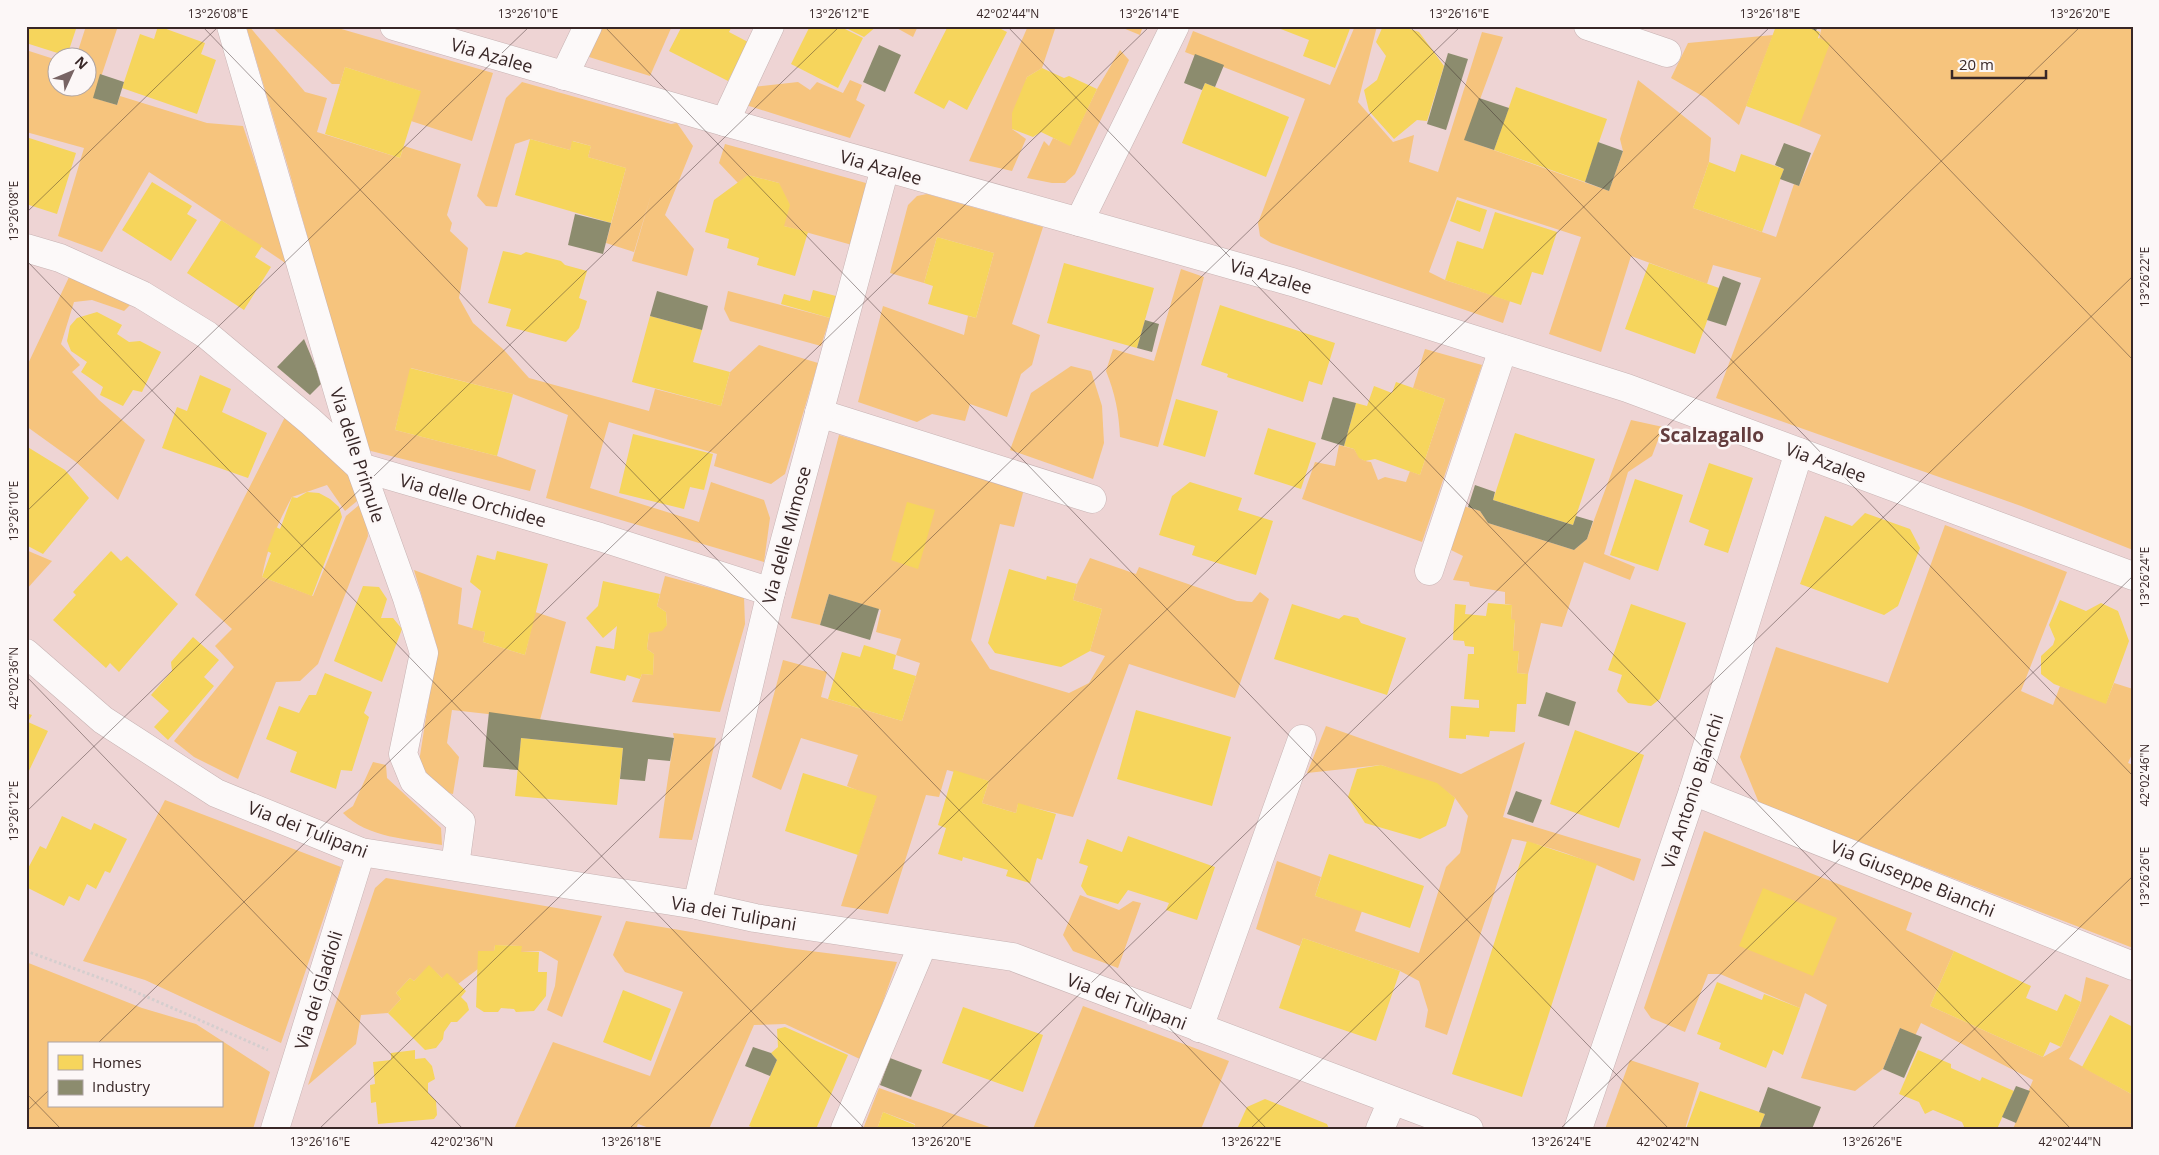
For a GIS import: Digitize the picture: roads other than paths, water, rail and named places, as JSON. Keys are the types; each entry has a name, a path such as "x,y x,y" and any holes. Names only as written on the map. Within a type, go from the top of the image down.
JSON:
{"street":[{"name":"Via delle Primule","path":"231,26 360,468 407,598 424,654 403,754 414,781 460,822 455,866"},
{"name":"Via Azalee","path":"394,26 885,168 1292,282 1626,388 2133,576"},
{"path":"564,76 588,26"},
{"path":"725,122 770,26"},
{"path":"1079,222 1175,26"},
{"path":"1588,26 1667,53"},
{"name":"Via delle Mimose","path":"697,906 770,592 885,168"},
{"name":"Via delle Orchidee","path":"26,248 60,258 142,295 207,335 310,421 360,468 600,537 770,592"},
{"path":"1429,571 1503,349"},
{"path":"819,413 1092,499"},
{"name":"Via Antonio Bianchi","path":"1578,1129 1693,791 1798,452"},
{"name":"Via dei Tulipani","path":"26,654 103,720 216,793 361,852 697,906 755,918 1013,958 1392,1102 1469,1129"},
{"path":"1200,1028 1302,739"},
{"name":"Via Giuseppe Bianchi","path":"1693,791 2133,966"},
{"name":"Via dei Gladioli","path":"275,1129 361,852"},
{"path":"845,1129 923,944"},
{"path":"1380,1129 1392,1102"}],"district":[{"name":"Scalzagallo","path":"1712,435"}]}
